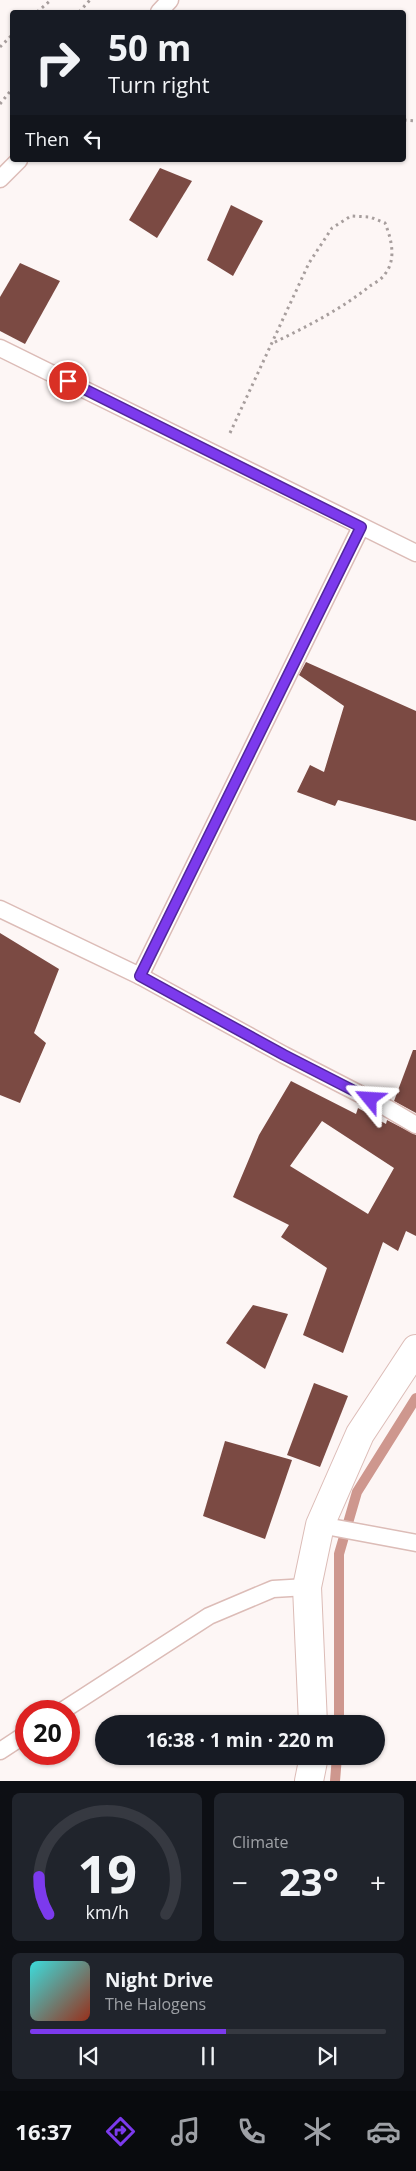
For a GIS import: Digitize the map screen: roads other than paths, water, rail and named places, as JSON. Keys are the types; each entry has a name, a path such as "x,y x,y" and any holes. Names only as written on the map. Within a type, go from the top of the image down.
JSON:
{"street":[{"path":"313,1715 307,1587 360,1434 416,1349"},
{"path":"309,1781 312,1765"}],"lane":[{"path":"160,10 170,0"},
{"path":"0,179 17,162"},
{"path":"0,348 416,553"},
{"path":"140,976 361,527"},
{"path":"0,909 140,976 416,1125"},
{"path":"327,1526 416,1543"},
{"path":"79,1700 209,1616 273,1590 307,1587"},
{"path":"0,1751 15,1741"}],"waterway":[{"path":"339,1715 339,1554 357,1492 416,1398"},
{"path":"335,1781 336,1765"}]}
